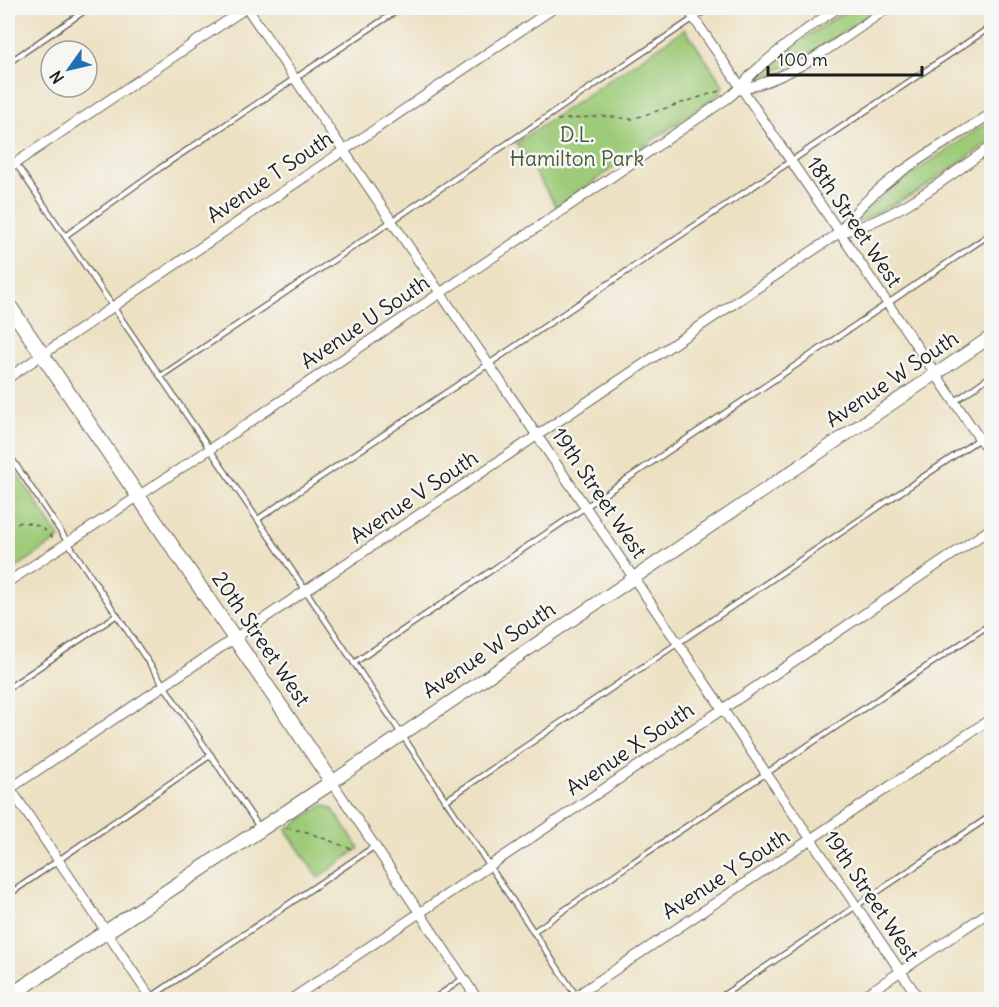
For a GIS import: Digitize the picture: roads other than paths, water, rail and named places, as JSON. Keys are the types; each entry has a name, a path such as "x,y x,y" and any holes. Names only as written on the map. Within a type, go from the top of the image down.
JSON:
{"main road":[{"name":"20th Street West","path":"8,304 332,782"},
{"name":"Avenue W South","path":"8,997 332,782"}],"street":[{"name":"19th Street West","path":"247,8 920,999"},
{"path":"11,166 247,8"},
{"name":"Avenue T South","path":"8,378 554,8"},
{"name":"18th Street West","path":"687,8 992,457"},
{"name":"Avenue U South","path":"8,582 66,540 139,497 728,99 742,88 752,73 802,32 837,8"},
{"name":"Avenue U South","path":"742,88 760,84 817,56 888,8"},
{"name":"Avenue V South","path":"8,788 165,686 839,233 852,214 888,183 992,113"},
{"name":"Avenue V South","path":"839,233 859,229 902,207 992,146"},
{"name":"Avenue W South","path":"332,782 992,336"},
{"name":"Avenue X South","path":"290,999 992,528"},
{"name":"Avenue Y South","path":"575,998 992,718"},
{"name":"20th Street West","path":"332,782 478,999"},
{"path":"8,788 152,999"},
{"path":"858,999 992,910"}],"lane":[{"path":"8,63 89,8"},
{"path":"65,236 160,168 401,8"},
{"path":"161,376 709,8"},
{"path":"258,519 488,362 992,26"},
{"path":"8,152 11,166 65,236 258,519 575,998"},
{"path":"354,663 992,232"},
{"path":"954,402 992,375"},
{"path":"445,801 979,439"},
{"path":"8,453 260,828"},
{"path":"8,688 117,615"},
{"path":"533,932 630,864 768,775 992,623"},
{"path":"8,896 211,755"},
{"path":"716,999 992,814"},
{"path":"152,999 375,846"},
{"path":"432,999 464,978"},
{"path":"303,990 309,999"}],"park label":[{"name":"D.L. Hamilton Park","path":"577,147"}]}
